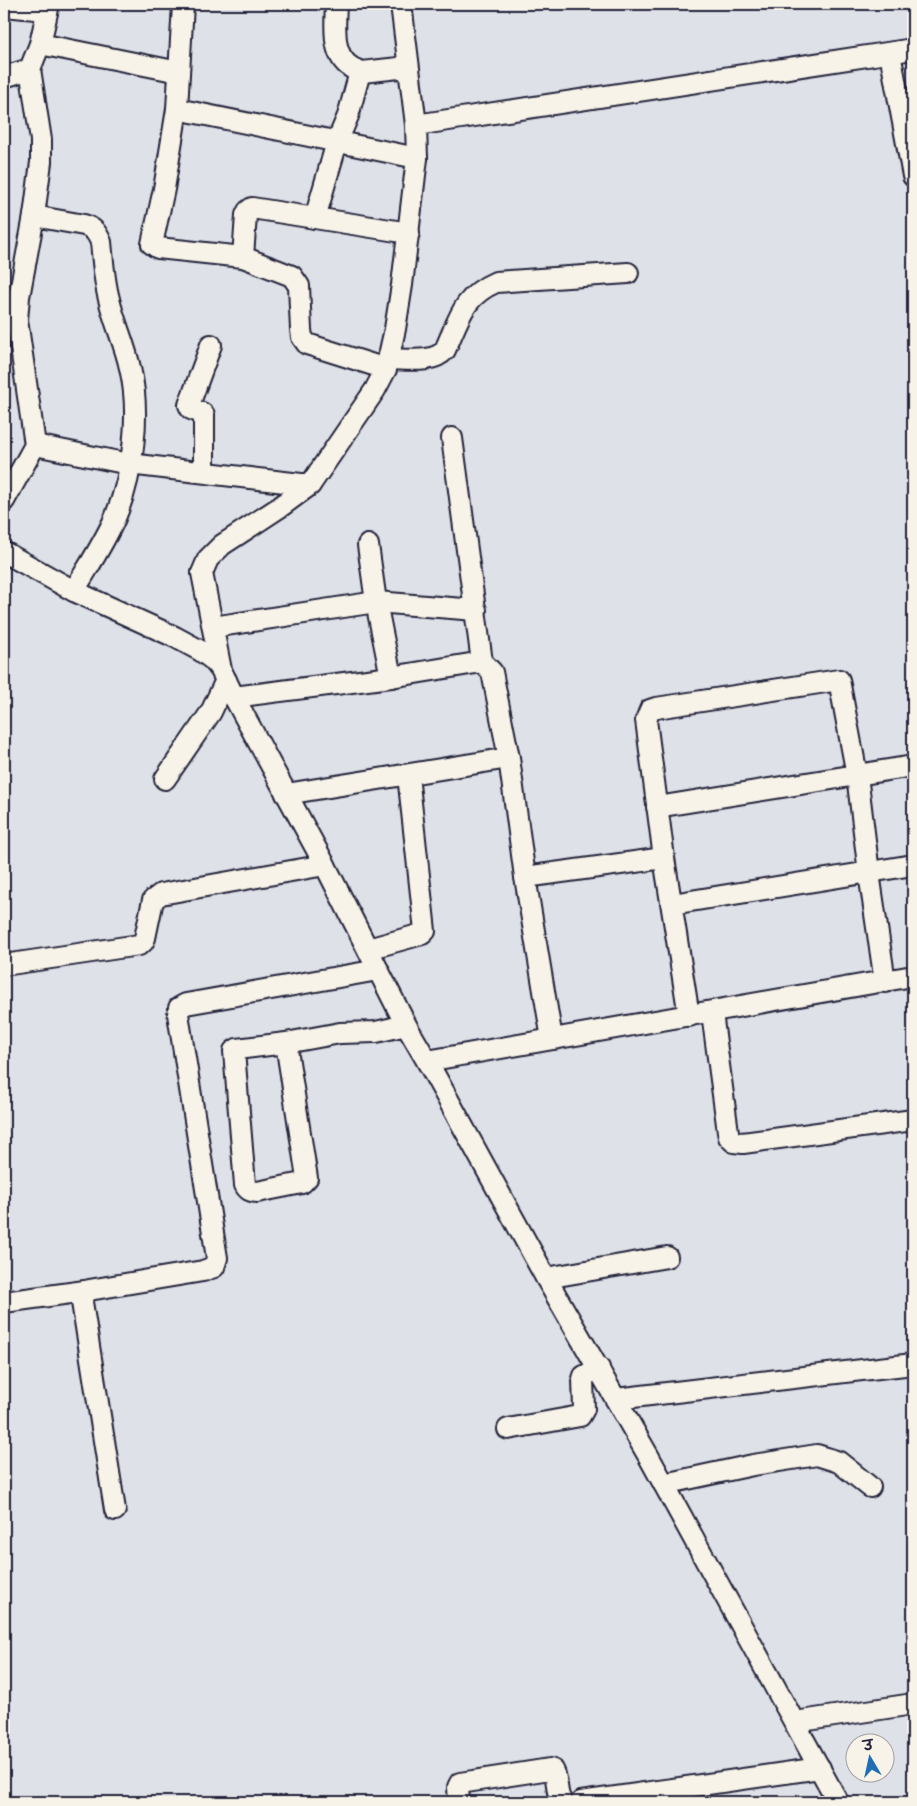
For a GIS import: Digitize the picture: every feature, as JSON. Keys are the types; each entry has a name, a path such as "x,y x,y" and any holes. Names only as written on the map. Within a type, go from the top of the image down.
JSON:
{"street":[{"path":"183,4 177,109 164,189 152,244 158,248 243,257 292,276 299,286 300,330 307,344 388,364 430,358 440,355 445,350 467,302 484,287 496,282 628,273"},
{"path":"336,4 335,35 338,50 348,64 360,72 408,67"},
{"path":"166,779 211,712 227,682 213,628 202,573 208,559 222,545 310,485 375,390 388,364 396,329 417,158 416,125 401,4"},
{"path":"4,6 47,7 40,44 30,69 41,140 41,162 34,216 18,303 17,320 35,445 4,501"},
{"path":"40,44 179,72"},
{"path":"416,125 913,49"},
{"path":"890,53 913,176"},
{"path":"4,77 30,69"},
{"path":"315,218 360,72"},
{"path":"177,109 417,158"},
{"path":"243,257 246,215 250,209 409,233"},
{"path":"34,216 92,228 98,234 101,242 109,300 127,355 133,383 135,427 124,489 115,518 103,543 74,591"},
{"path":"204,472 204,416 202,413 191,409 189,405 211,345"},
{"path":"452,438 482,662 492,672 509,758 525,877 552,1039"},
{"path":"35,445 129,464 310,485"},
{"path":"368,545 376,602 391,677"},
{"path":"4,552 74,591 189,644 213,660 227,682 325,865 406,1025 546,1278 664,1484 838,1802"},
{"path":"213,628 376,602 476,610"},
{"path":"227,682 391,677 482,662"},
{"path":"689,1016 664,858 646,720 650,710 656,708 839,680 857,775 885,982"},
{"path":"286,794 509,758"},
{"path":"657,806 913,766"},
{"path":"368,950 422,934 425,931 408,775"},
{"path":"525,877 664,858"},
{"path":"4,965 139,945 145,938 153,900 161,894 325,865"},
{"path":"672,904 913,865"},
{"path":"4,1302 85,1291 203,1271 214,1267 217,1258 178,1014 179,1008 186,1004 378,970"},
{"path":"427,1061 913,976"},
{"path":"712,1012 728,1132 729,1137 734,1142 743,1143 913,1120"},
{"path":"286,1044 307,1178 302,1183 252,1192 245,1185 234,1052 237,1049 286,1044 340,1033 376,1032 406,1025"},
{"path":"546,1278 667,1257"},
{"path":"85,1291 82,1302 115,1510"},
{"path":"616,1399 913,1364"},
{"path":"508,1430 580,1416 584,1409 583,1379 599,1368"},
{"path":"664,1484 753,1465 817,1455 839,1462 870,1487"},
{"path":"794,1722 913,1704"},
{"path":"581,1802 820,1768"},
{"path":"459,1802 458,1788 460,1783 550,1769 556,1775 558,1795 562,1802"}]}
